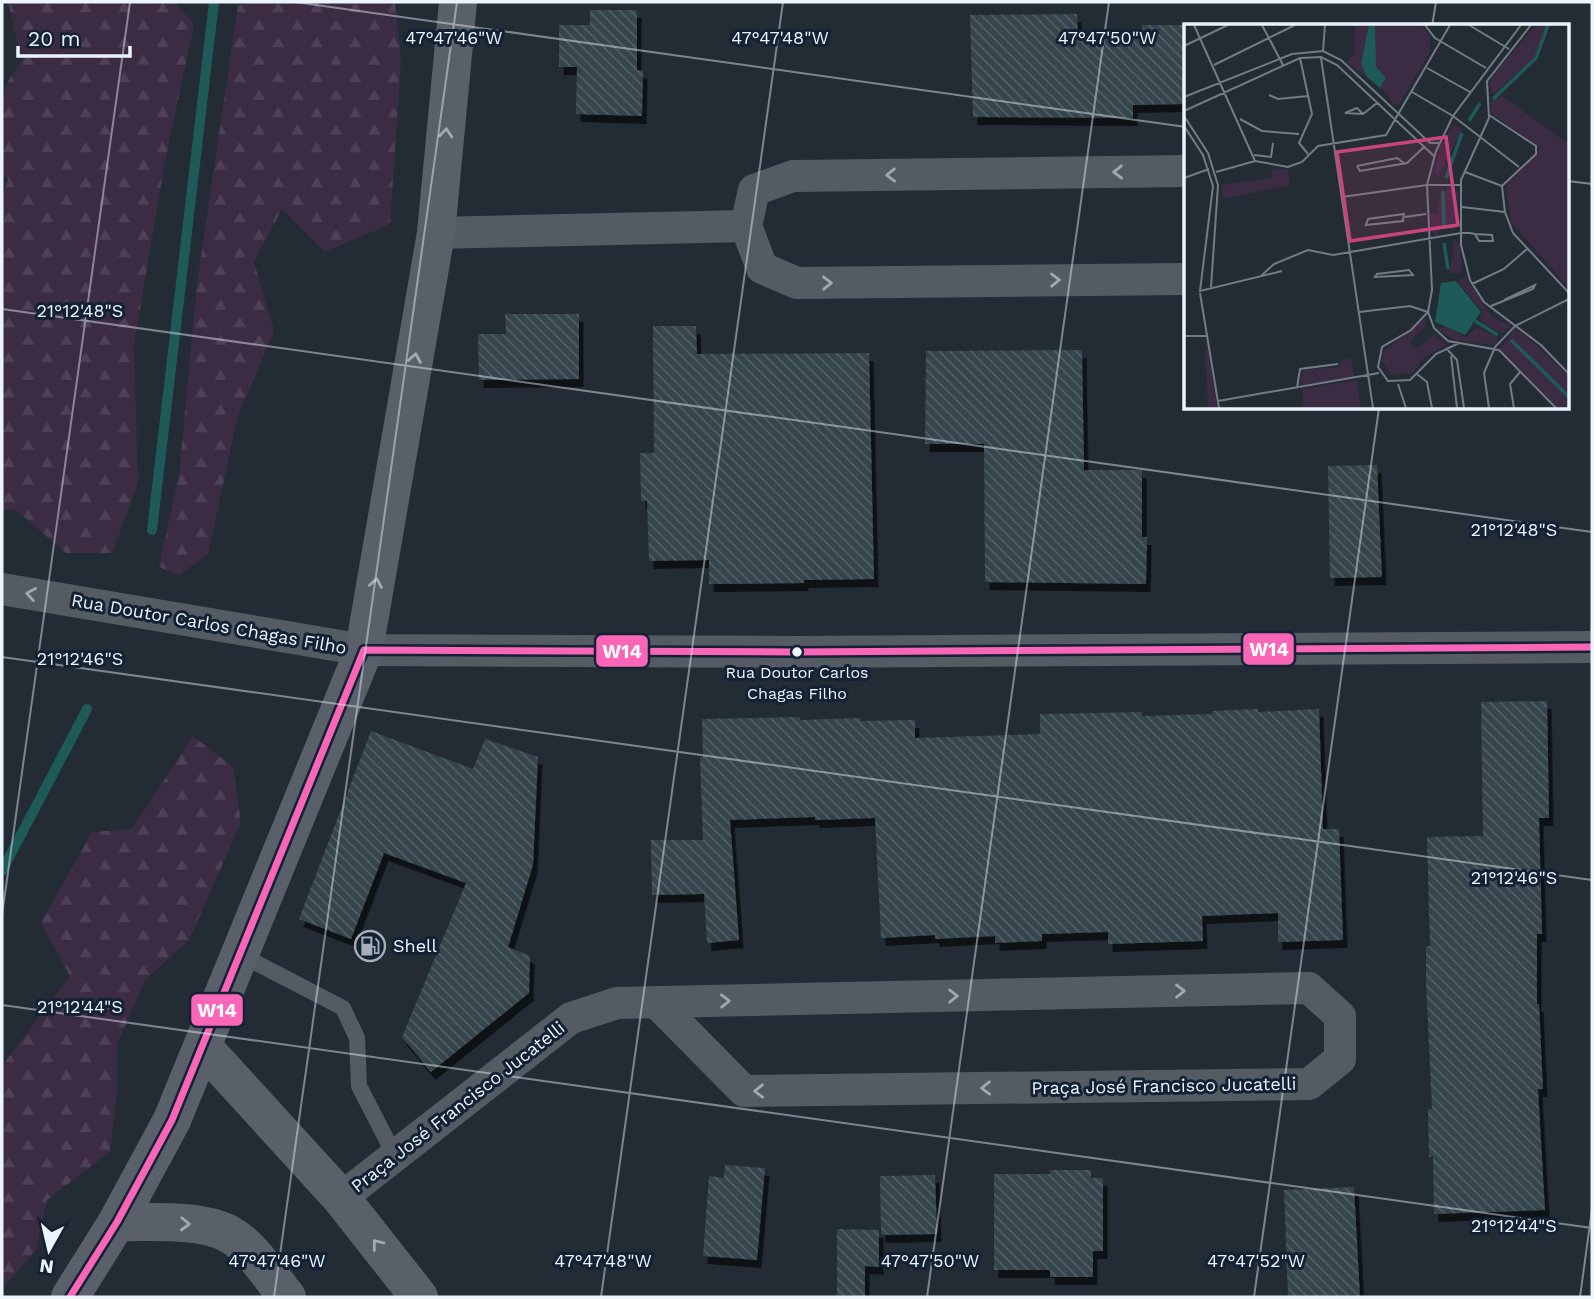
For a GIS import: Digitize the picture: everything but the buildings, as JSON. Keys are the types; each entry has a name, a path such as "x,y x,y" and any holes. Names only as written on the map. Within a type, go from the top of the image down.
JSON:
{"main road":[{"path":"70,1297 117,1222 172,1120 204,1048 364,650 436,233 458,2"},
{"path":"204,1048 341,1198 419,1297"},
{"path":"117,1222 201,1224 229,1233 247,1248 287,1297"}],"street":[{"path":"1184,172 793,176 754,190 746,226 762,268 797,283 1184,279"},
{"path":"436,233 746,226"},
{"name":"Rua Doutor Carlos Chagas Filho","path":"2,589 364,650 797,652 1592,647"},
{"name":"Praça José Francisco Jucatelli","path":"341,1198 571,1018 617,1003 1309,988 1340,1016 1340,1059 1310,1084 744,1091 657,1003"}],"lane":[{"path":"242,954 343,1008 357,1038 359,1086 395,1156"}],"green space":[{"path":"8,2 174,2 194,24 165,162 134,345 138,483 112,553 66,553 16,510 2,511 2,196 8,180 2,171 2,101 7,83 22,60"},
{"path":"249,2 395,2 401,60 390,224 325,252 282,209 254,262 274,331 237,419 208,554 179,575 159,567 179,475 197,284 238,6"},
{"path":"193,736 233,767 241,823 189,940 145,980 117,1044 117,1091 110,1152 47,1200 36,1250 2,1289 2,1066 70,976 41,923 92,832 132,829"}],"waterway":[{"path":"152,530 214,2"},
{"path":"2,871 87,709"}],"transit line":[{"name":"W14","path":"70,1297 117,1222 172,1120 364,650 797,652 1592,647"}],"place":[{"name":"Rua Doutor Carlos Chagas Filho","path":"797,652"},
{"name":"Shell","path":"370,946"}]}
